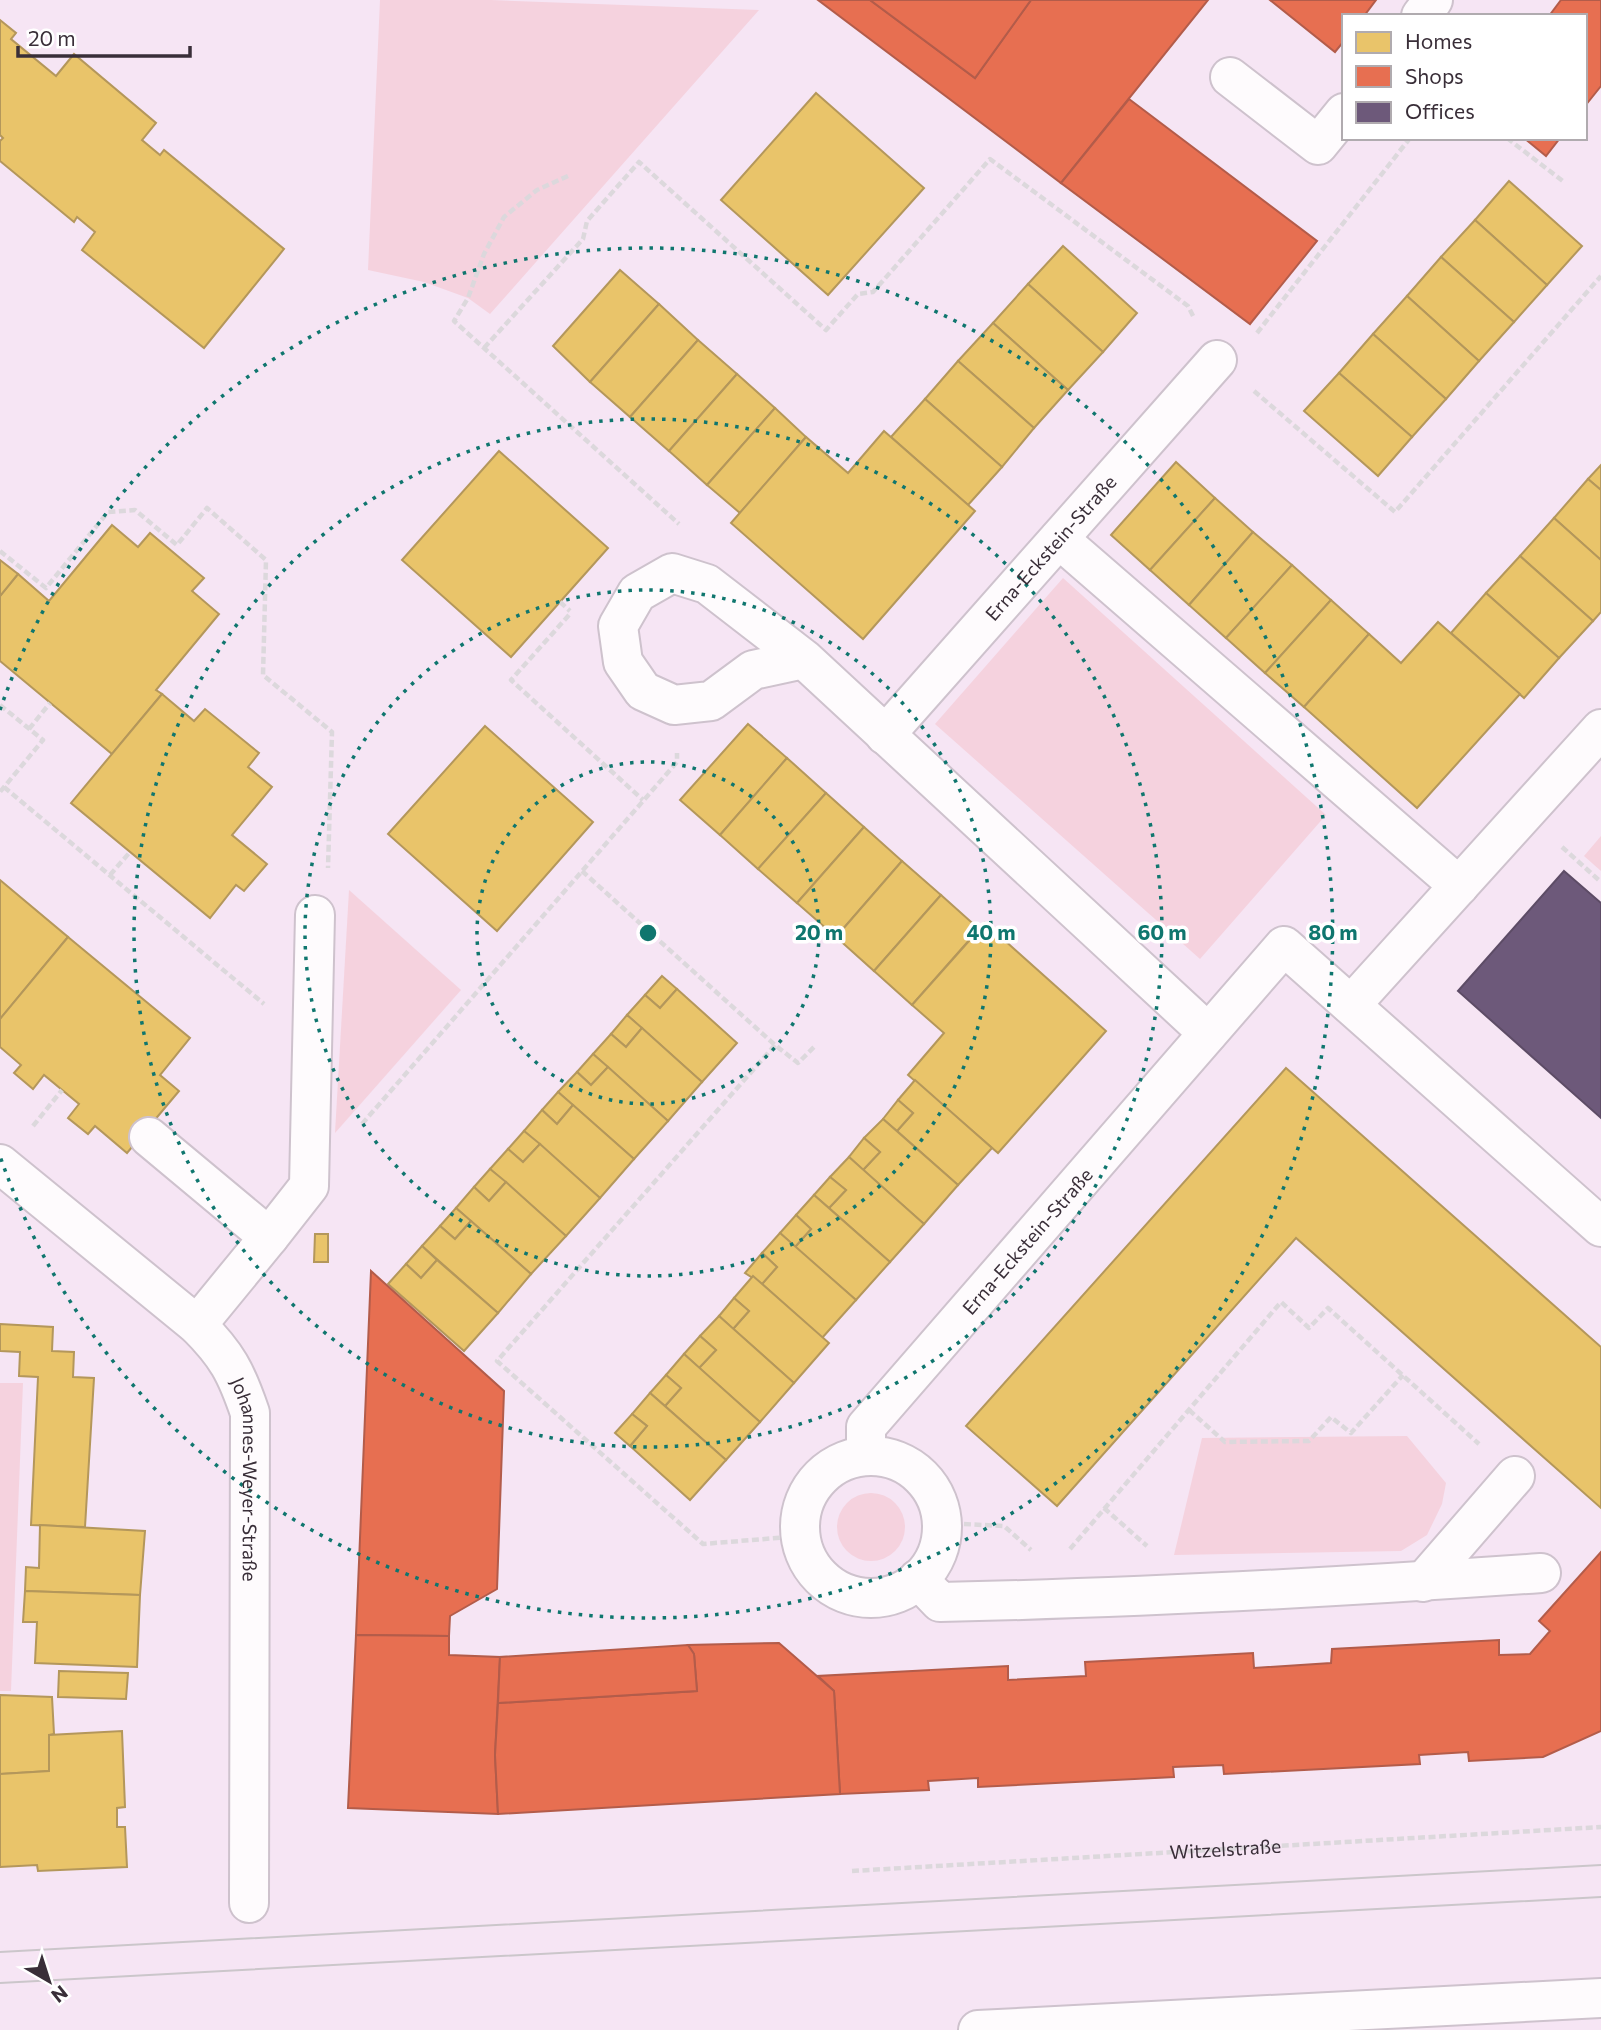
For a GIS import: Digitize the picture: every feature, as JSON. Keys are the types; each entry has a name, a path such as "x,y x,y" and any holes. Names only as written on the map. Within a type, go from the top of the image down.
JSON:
{"street":[{"path":"1230,77 1318,145 1342,115"},
{"name":"Erna-Eckstein-Straße","path":"885,735 1217,360"},
{"path":"1059,539 1460,886"},
{"path":"804,659 753,670 711,701 674,705 643,691 623,662 618,626 637,593 672,573 707,584 804,659 1208,1033"},
{"path":"1351,1005 1601,729"},
{"path":"197,1325 309,1186 315,915"},
{"name":"Erna-Eckstein-Straße","path":"866,1456 866,1427 1284,946 1601,1227"},
{"path":"149,1138 269,1237"},
{"name":"Johannes-Weyer-Straße","path":"0,1164 197,1325 221,1348 239,1381 250,1413 249,1903"},
{"path":"879,1455 904,1462 924,1478 938,1499 943,1523 940,1549 928,1572 908,1588 884,1597 859,1598 834,1588 815,1572 803,1549 800,1527 804,1504 814,1483 830,1468 854,1457 866,1456 879,1455"},
{"path":"1423,1581 1515,1476"},
{"path":"918,1579 940,1602 1044,1600 1541,1573"},
{"path":"978,2030 1601,1998"}],"path":[{"path":"1217,360 1251,341 1408,140"},
{"path":"1510,140 1564,182"},
{"path":"484,348 583,239 587,221 639,162 826,330 858,294 873,292 990,159 1188,306 1217,360 1395,512 1601,276"},
{"path":"568,176 537,190 504,217 484,254 468,298 454,321 703,546 707,584"},
{"path":"0,551 46,588 108,512 135,510 177,545 207,508 266,560 263,675 332,732 328,882 315,915"},
{"path":"571,612 511,680 643,800"},
{"path":"29,729 50,703"},
{"path":"0,705 43,740 0,792"},
{"path":"360,1125 677,762 674,705"},
{"path":"4,787 312,1045"},
{"path":"110,875 130,852"},
{"path":"582,871 798,1063 816,1045"},
{"path":"775,1045 497,1361 703,1544 801,1536"},
{"path":"1061,1558 1281,1302 1309,1328 1328,1308 1515,1476"},
{"path":"1189,1410 1225,1442 1309,1441 1331,1417 1351,1433 1403,1376"},
{"path":"1104,1508 1148,1546"},
{"path":"943,1523 1004,1526 1033,1551"},
{"name":"Witzelstraße","path":"852,1871 1601,1827"}],"shaded area":[{"path":"380,0 491,0 759,10 490,314 468,298 424,282 368,270"},
{"path":"1063,578 1326,815 1200,959 935,724"},
{"path":"1601,836 1601,871 1584,856"},
{"path":"349,890 461,990 335,1133"},
{"path":"0,1383 23,1383 11,1691 0,1691"},
{"path":"1407,1436 1446,1483 1442,1504 1427,1535 1401,1551 1174,1555 1202,1438"},
{"path":"864,1493 878,1493 890,1498 900,1508 905,1527 900,1546 890,1556 878,1561 864,1561 852,1556 842,1546 837,1534 837,1520 842,1508 852,1498"}],"building: Homes":[{"path":"0,20 16,33 11,39 56,76 74,54 156,123 142,140 160,155 164,150 284,249 204,348 82,250 95,232 77,217 74,222 0,161 0,141 3,138 0,135"},
{"path":"816,93 924,188 828,295 721,200"},
{"path":"1509,181 1582,246 1547,285 1475,220"},
{"path":"1475,220 1547,285 1514,322 1441,257"},
{"path":"1063,246 1137,313 1103,352 1028,284"},
{"path":"1441,257 1514,322 1479,361 1407,296"},
{"path":"620,270 659,304 590,382 553,346"},
{"path":"1028,284 1103,352 1068,390 993,323"},
{"path":"1407,296 1479,361 1446,399 1373,334"},
{"path":"659,304 698,340 630,417 590,382"},
{"path":"993,323 1068,390 1034,428 958,361"},
{"path":"1373,334 1446,399 1412,437 1339,373"},
{"path":"698,340 737,374 669,451 630,417"},
{"path":"958,361 1034,428 1002,467 925,399"},
{"path":"1339,373 1412,437 1378,476 1304,411"},
{"path":"737,374 775,408 707,485 669,451"},
{"path":"925,399 1002,467 968,505 891,437"},
{"path":"775,408 806,437 740,513 707,485"},
{"path":"884,431 975,511 863,639 731,523 806,437 848,473"},
{"path":"499,451 608,548 511,657 402,560"},
{"path":"1176,462 1215,498 1150,570 1111,535"},
{"path":"1601,465 1601,490 1588,479"},
{"path":"1588,479 1601,490 1601,560 1554,518"},
{"path":"1215,498 1253,532 1189,605 1150,570"},
{"path":"1554,518 1601,560 1601,612 1593,621 1520,556"},
{"path":"112,525 138,547 150,533 204,578 192,591 219,614 156,690 162,694 112,754 0,661 0,596 18,574 49,601"},
{"path":"1253,532 1292,565 1226,638 1189,605"},
{"path":"1520,556 1593,621 1559,658 1486,593"},
{"path":"0,560 18,574 0,596"},
{"path":"1292,565 1331,600 1265,673 1226,638"},
{"path":"1486,593 1559,658 1524,698 1451,633"},
{"path":"1331,600 1369,634 1304,707 1265,673"},
{"path":"1438,622 1520,694 1417,808 1304,707 1369,634 1401,663"},
{"path":"162,694 194,721 205,709 259,753 248,767 272,787 232,835 267,864 244,891 236,885 210,918 71,803"},
{"path":"748,724 787,758 720,835 680,800"},
{"path":"485,726 593,822 497,931 388,834"},
{"path":"787,758 826,793 758,869 720,835"},
{"path":"826,793 864,827 797,903 758,869"},
{"path":"864,827 902,861 836,937 797,903"},
{"path":"902,861 941,895 874,971 836,937"},
{"path":"0,880 68,937 0,1019"},
{"path":"941,895 979,929 912,1005 874,971"},
{"path":"985,923 1106,1031 998,1153 908,1075 944,1033 912,1005"},
{"path":"68,937 190,1038 160,1075 179,1091 127,1153 95,1126 88,1134 68,1118 79,1104 44,1075 33,1089 14,1073 21,1065 0,1047 0,1019"},
{"path":"662,976 677,989 660,1008 645,995"},
{"path":"677,989 737,1043 702,1082 627,1015 645,995 660,1008"},
{"path":"627,1015 642,1028 626,1047 611,1034"},
{"path":"642,1028 702,1082 668,1121 593,1054 611,1034 626,1047"},
{"path":"593,1054 608,1067 591,1085 577,1072"},
{"path":"608,1067 668,1121 634,1159 558,1092 577,1072 591,1085"},
{"path":"1286,1068 1601,1347 1601,1508 1296,1238 1057,1506 966,1426"},
{"path":"915,1080 992,1148 958,1185 897,1131 913,1113 898,1100"},
{"path":"558,1092 573,1105 557,1124 542,1110"},
{"path":"898,1100 913,1113 897,1131 883,1119"},
{"path":"573,1105 634,1159 600,1198 524,1131 542,1110 557,1124"},
{"path":"883,1119 958,1185 924,1224 863,1170 880,1152 864,1138"},
{"path":"524,1131 540,1144 523,1162 508,1149"},
{"path":"864,1138 880,1152 863,1170 849,1157"},
{"path":"540,1144 600,1198 566,1236 490,1169 508,1149 523,1162"},
{"path":"849,1157 924,1224 890,1262 829,1208 846,1190 830,1177"},
{"path":"490,1169 506,1182 489,1201 474,1187"},
{"path":"830,1177 846,1190 829,1208 814,1195"},
{"path":"506,1182 566,1236 531,1274 456,1208 474,1187 489,1201"},
{"path":"814,1195 890,1262 856,1300 795,1247 811,1229 796,1215"},
{"path":"456,1208 471,1221 455,1239 440,1226"},
{"path":"796,1215 811,1229 795,1247 780,1233"},
{"path":"471,1221 531,1274 498,1313 422,1246 440,1226 455,1239"},
{"path":"780,1233 856,1300 822,1338 762,1284 777,1267 762,1253"},
{"path":"315,1234 328,1234 328,1262 314,1262"},
{"path":"422,1246 437,1260 421,1278 406,1264"},
{"path":"762,1253 777,1267 762,1284 745,1273"},
{"path":"437,1260 498,1313 464,1351 388,1284 406,1264 421,1278"},
{"path":"753,1276 829,1343 794,1383 733,1329 749,1311 734,1298"},
{"path":"734,1298 749,1311 733,1329 719,1316"},
{"path":"719,1316 794,1383 760,1422 699,1368 716,1350 700,1336"},
{"path":"0,1324 53,1327 52,1351 74,1352 73,1377 94,1378 85,1527 31,1525 38,1377 19,1376 20,1352 0,1351"},
{"path":"700,1336 716,1350 699,1368 684,1354"},
{"path":"684,1354 760,1422 726,1460 665,1406 681,1388 666,1375"},
{"path":"666,1375 681,1388 665,1406 650,1393"},
{"path":"650,1393 726,1460 690,1500 630,1446 647,1426 632,1414"},
{"path":"632,1414 647,1426 630,1446 615,1433"},
{"path":"40,1525 145,1531 140,1595 25,1591 26,1567 39,1568"},
{"path":"25,1591 140,1595 137,1667 35,1663 37,1622 23,1622"},
{"path":"59,1671 128,1673 126,1699 58,1697"},
{"path":"0,1695 52,1697 54,1734 49,1735 49,1771 0,1774"},
{"path":"122,1731 125,1807 117,1808 117,1827 125,1827 127,1867 38,1871 37,1865 0,1867 0,1774 49,1771 49,1735"}],"building: Shops":[{"path":"818,0 870,0 975,78 1031,0 1208,0 1061,183"},
{"path":"870,0 1031,0 975,78"},
{"path":"1270,0 1376,0 1366,14 1342,14 1342,43 1335,52"},
{"path":"1561,0 1601,0 1601,86 1587,104 1587,14 1550,14"},
{"path":"1129,99 1317,241 1250,324 1061,183"},
{"path":"1526,140 1558,140 1546,156"},
{"path":"371,1271 504,1391 497,1589 450,1616 449,1636 356,1635"},
{"path":"1601,1552 1601,1731 1543,1757 1469,1761 1468,1752 1419,1755 1420,1764 1224,1774 1223,1765 1173,1767 1174,1777 978,1787 978,1778 928,1781 929,1790 840,1794 834,1691 818,1676 1008,1666 1008,1680 1086,1676 1085,1662 1253,1653 1254,1668 1331,1663 1332,1649 1499,1640 1499,1655 1530,1654 1550,1631 1539,1621"},
{"path":"356,1635 449,1636 449,1655 500,1657 495,1755 498,1814 348,1808"},
{"path":"779,1643 834,1691 840,1794 498,1814 495,1755 498,1703 697,1691 694,1654 688,1645"},
{"path":"688,1645 694,1654 697,1691 498,1703 500,1657"}],"building: Offices":[{"path":"1564,871 1601,903 1601,1118 1458,991"}],"tram line":[{"path":"0,1952 1601,1865"},
{"path":"0,1983 1601,1897"}]}
